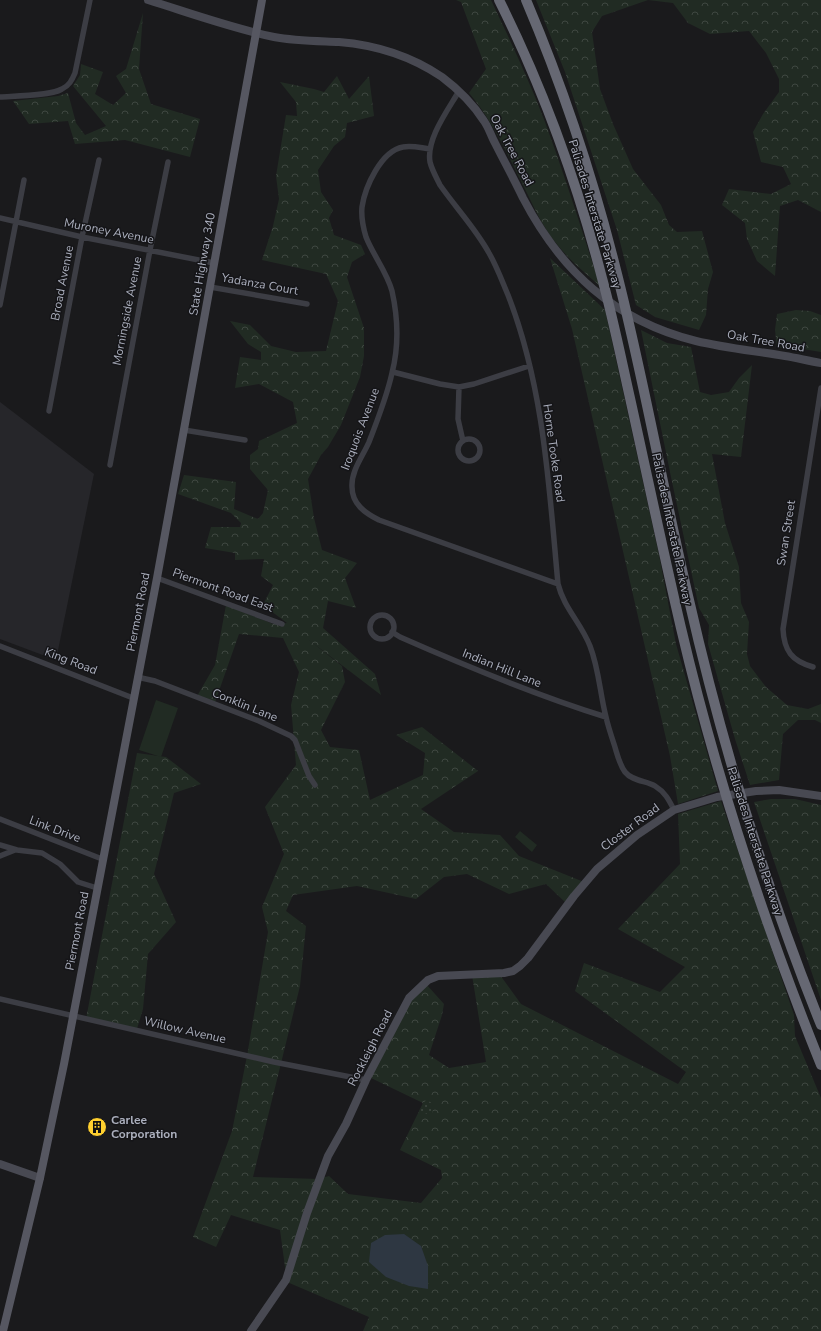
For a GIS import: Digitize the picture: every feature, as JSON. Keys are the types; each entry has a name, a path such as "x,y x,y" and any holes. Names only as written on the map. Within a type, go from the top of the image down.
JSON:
{"highway":[{"name":"Palisades Interstate Parkway","path":"499,0 529,66 556,133 578,195 597,257 616,334 681,629 702,714 728,802 770,932 821,1065"},
{"name":"Palisades Interstate Parkway","path":"526,0 572,120 612,253 631,331 690,605 711,690 742,800 779,913 821,1025"}],"main road":[{"name":"State Highway 340","path":"165,533 262,0"},
{"name":"Piermont Road","path":"3,1331 40,1178 73,1016 165,533"}],"street":[{"path":"0,97 53,92 63,89 71,82 75,73 90,0"},
{"name":"Oak Tree Road","path":"148,0 256,33 292,40 341,42 372,47 396,53 420,64 442,78 474,107 485,122 543,233 562,259 577,275 609,302 649,325 696,341 821,363"},
{"name":"Horne Tooke Road","path":"458,91 435,135 430,149 430,161 433,172 440,185 477,234 489,253 498,271 515,315 529,366 541,426 549,478 558,584 561,596 567,608 584,632 590,647 600,680 606,717 619,761 626,774 655,786 666,795 674,810"},
{"name":"Iroquois Avenue","path":"430,149 414,146 402,147 391,152 382,161 365,191 362,207 362,222 366,237 384,270 392,289 396,309 397,330 393,372 377,422 353,476 352,488 355,499 367,514 379,520 558,584"},
{"name":"Broad Avenue","path":"49,411 82,237 100,160"},
{"name":"Morningside Avenue","path":"110,465 168,162"},
{"path":"0,304 24,180"},
{"name":"Muroney Avenue","path":"0,218 82,237 214,263"},
{"name":"Yadanza Court","path":"210,287 307,304"},
{"path":"393,372 440,384 459,387 474,384 529,366"},
{"path":"459,387 458,418 463,440"},
{"name":"Swan Street","path":"813,667 802,664 795,659 784,642 783,629 821,388"},
{"path":"184,430 245,440"},
{"path":"472,439 478,443 480,454 474,460 467,461 459,455 458,448 463,440 472,439"},
{"name":"Piermont Road East","path":"157,578 282,624"},
{"path":"379,615 390,618 394,624 392,632 387,637 380,638 376,636 371,631 372,620 379,615"},
{"name":"Indian Hill Lane","path":"392,632 400,637 480,672 557,702 606,717"},
{"name":"King Road","path":"0,646 133,698"},
{"name":"Conklin Lane","path":"137,677 155,681 259,721 291,736 295,740 309,776 315,785"},
{"name":"Closter Road","path":"597,869 637,835 674,810 710,799 748,792 779,790 821,796"},
{"name":"Link Drive","path":"0,819 102,859"},
{"path":"0,845 15,850 42,853 60,864 78,882 97,888"},
{"path":"0,856 15,850"},
{"name":"Rockleigh Road","path":"251,1331 286,1280 307,1213 328,1156 346,1124 366,1080 407,1001 428,980 438,976 490,974 513,971 528,958 574,896 597,869"},
{"name":"Willow Avenue","path":"0,999 274,1062 366,1080"},
{"path":"0,1164 40,1178"}],"shaded area":[{"path":"0,402 94,474 56,660 0,639"}],"green space":[{"path":"456,0 491,0 526,75 545,122 600,286 571,260 546,230 499,137 485,114 469,93 486,69 461,2"},
{"path":"536,0 648,0 602,16 592,32 600,89 613,124 633,169 661,205 669,225 677,232 702,231 713,272 708,289 706,315 699,330 655,317 636,305 617,230 565,72"},
{"path":"648,0 821,0 821,212 798,200 780,206 775,276 757,261 747,239 745,223 722,205 729,189 771,194 791,184 783,167 761,162 753,132 763,114 779,92 779,79 766,53 749,31 710,34 688,23 673,3"},
{"path":"143,13 139,69 151,104 200,119 190,157 125,140 75,144 68,121 29,124 13,101 58,96 68,93 76,123 85,135 106,126 73,86 80,75 81,64 103,72 95,94 113,105 126,93 116,76 126,69"},
{"path":"337,76 349,99 369,76 374,116 347,123 345,137 334,146 318,170 321,192 333,210 329,218 334,235 361,245 365,254 352,262 347,277 364,328 364,356 360,377 341,425 328,447 321,455 308,479 314,518 322,550 357,563 345,578 356,608 328,601 323,628 375,674 381,695 305,637 342,666 345,682 321,730 330,747 359,750 370,800 423,775 425,753 396,735 422,727 478,771 421,809 454,832 500,835 519,856 584,882 567,904 546,884 509,894 467,874 444,877 416,899 357,886 293,895 286,911 306,926 300,986 253,1177 318,1179 329,1176 348,1194 421,1203 442,1178 441,1170 400,1150 423,1103 371,1078 407,1002 426,984 444,1004 429,1055 449,1068 486,1062 472,975 500,975 521,1004 678,1084 686,1072 575,991 584,963 660,992 685,967 618,929 680,864 678,814 721,801 794,1015 795,1036 821,1098 821,1331 363,1331 369,1317 287,1282 280,1230 231,1215 216,1247 193,1237 232,1131 247,1056 268,932 262,907 284,854 265,807 296,765 291,705 299,672 283,638 239,634 214,705 196,698 215,665 226,605 273,624 287,623 263,605 273,585 261,576 264,559 235,560 235,553 205,548 211,527 240,527 241,523 231,513 178,494 184,475 236,482 234,509 258,519 263,513 268,490 250,469 250,455 258,449 259,441 297,423 293,402 259,384 235,388 240,357 261,360 261,352 248,344 230,321 250,325 271,346 296,352 326,351 338,301 326,274 262,260 273,226 279,199 276,176 286,115 297,116 296,102 280,82 324,92"},
{"path":"550,258 605,310 659,555 676,644 718,791 678,804 670,756 572,329"},
{"path":"796,310 810,311 821,315 821,352 791,347 777,348 775,330 777,314"},
{"path":"641,330 667,343 691,347 700,392 711,395 729,392 739,378 752,365 741,457 712,454 725,523 739,567 741,603 749,622 747,654 750,666 766,687 787,705 808,709 821,704 821,723 815,720 798,720 783,734 779,780 750,785 735,739 708,644 709,625 699,608"},
{"path":"156,700 178,708 161,757 139,750"},
{"path":"137,753 166,757 201,784 174,793 154,874 176,922 148,954 143,1009 136,1032 86,1019"},
{"path":"771,799 795,799 821,805 821,1000 754,802"},
{"path":"520,831 537,845 532,852 515,837"},
{"path":"426,1100 432,1103 433,1116 419,1111"}],"water":[{"path":"404,1234 421,1246 428,1266 428,1289 409,1286 386,1277 369,1262 371,1243 385,1235"}],"place":[{"name":"Carlee Corporation","path":"97,1127"}]}
